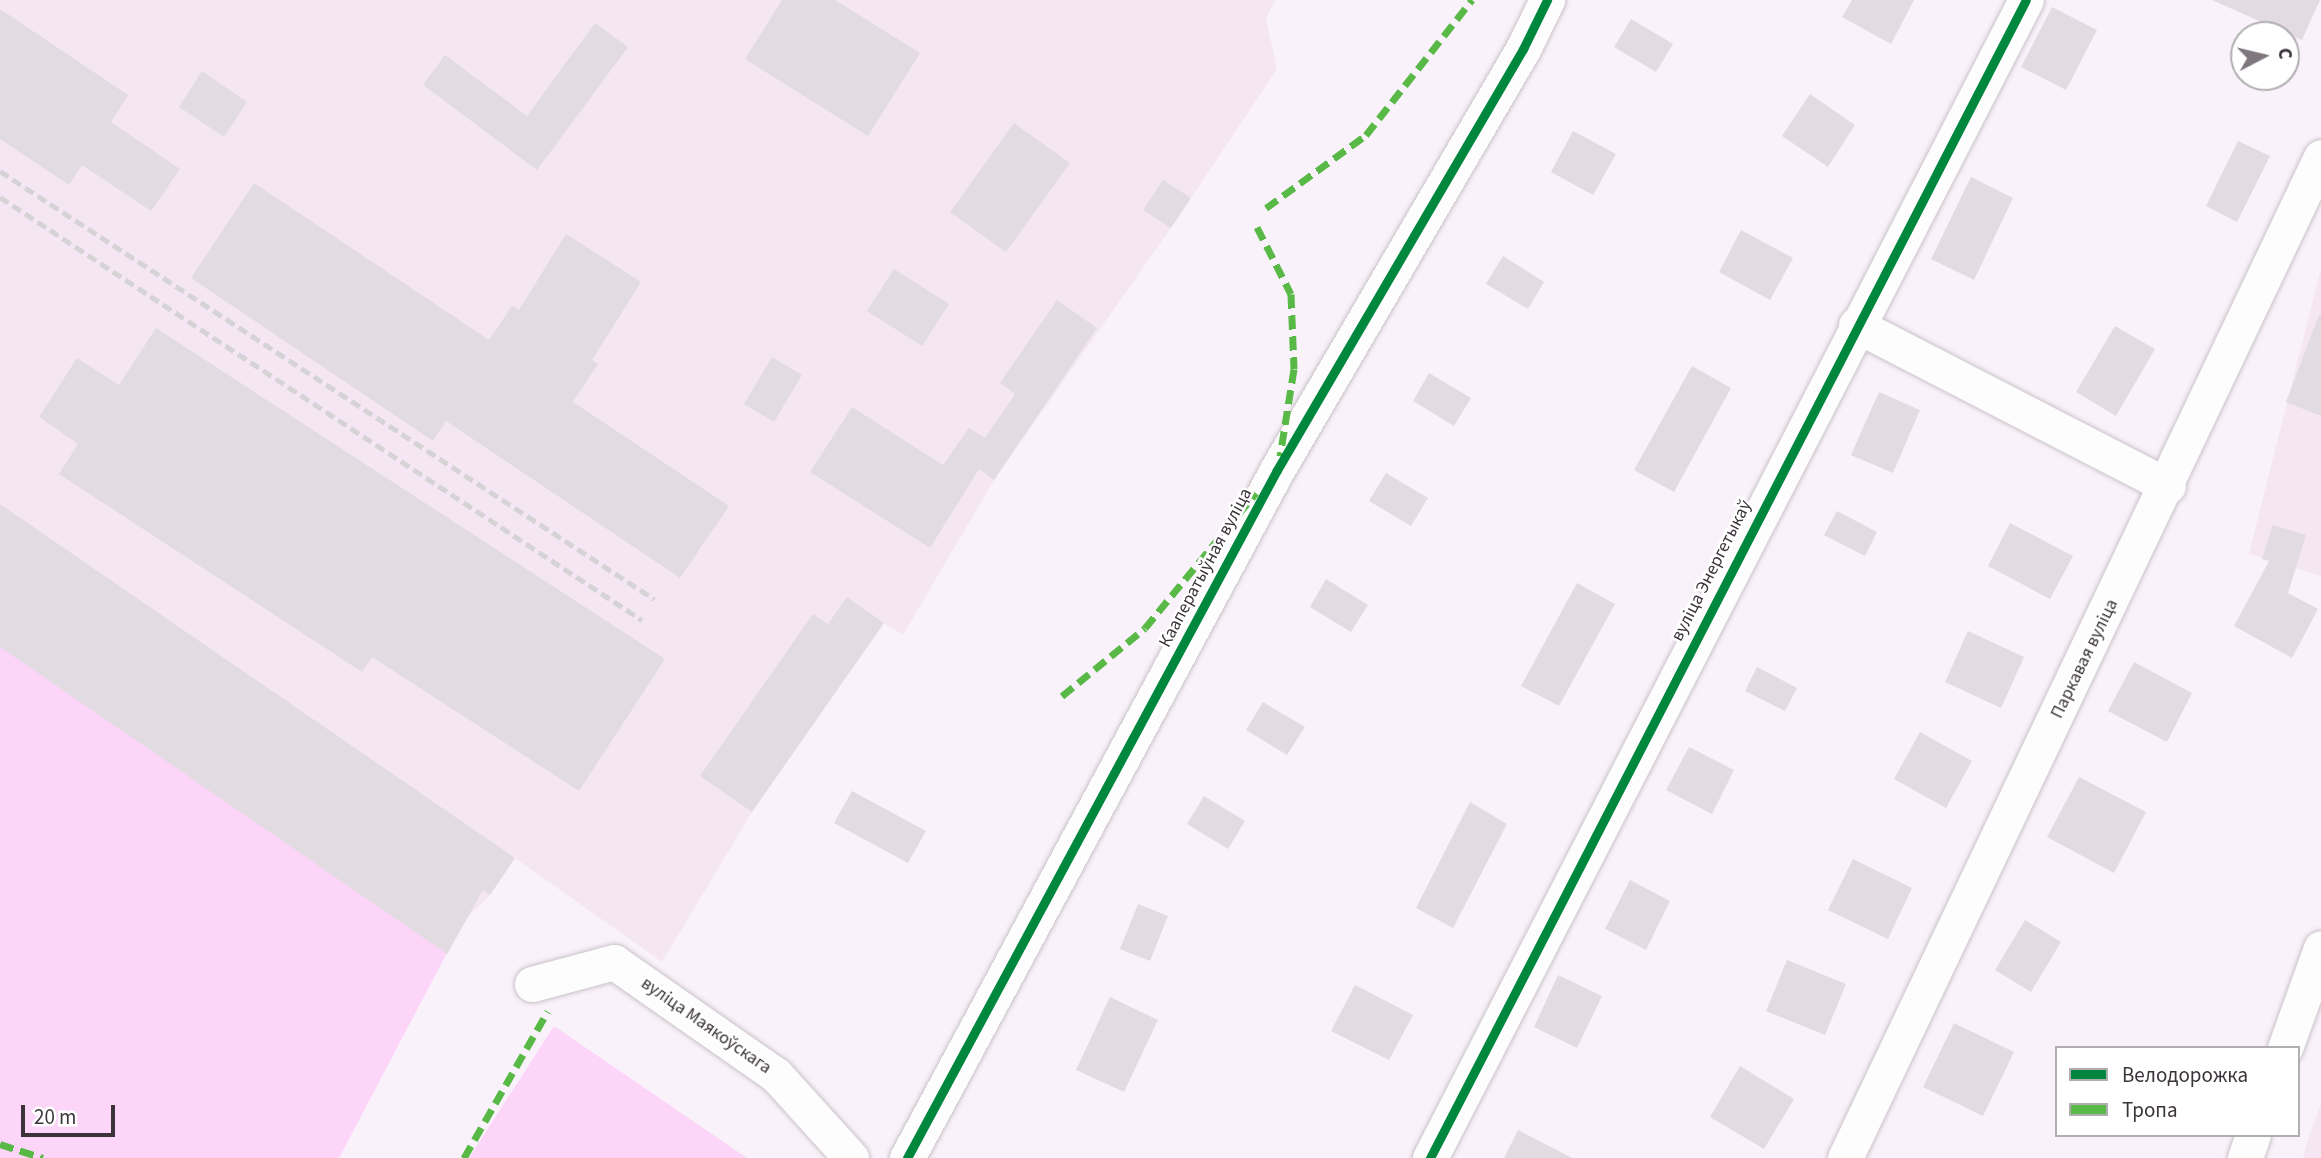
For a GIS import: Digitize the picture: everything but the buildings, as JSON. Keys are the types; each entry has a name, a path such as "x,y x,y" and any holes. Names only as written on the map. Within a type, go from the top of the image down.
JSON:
{"street":[{"name":"Кааператыўная вуліца","path":"907,1158 1277,470 1523,49 1546,0"},
{"name":"вуліца Энергетыкаў","path":"1430,1158 1856,325 2026,0"},
{"name":"Паркавая вуліца","path":"1845,1158 2168,486 2321,157"},
{"path":"1856,325 2168,486"},
{"path":"2286,1046 2321,948"},
{"name":"вуліца Маякоўскага","path":"532,984 614,962 776,1075 851,1158"},
{"path":"2245,1158 2252,1137"}],"shaded area":[{"path":"0,0 1276,0 1266,18 1277,69 1171,228 994,480 903,635 883,623 752,812 662,962 515,858 490,895 467,918 447,954 0,647"},
{"path":"2321,268 2321,576 2249,554"},
{"path":"0,620 459,930 339,1158 0,1158"},
{"path":"554,1026 747,1158 469,1158"},
{"path":"2321,1104 2321,1158 2303,1158 2309,1136"}],"railway":[{"path":"0,171 654,599"},
{"path":"0,197 642,620"}],"marked path":[{"path":"1266,208 1366,135 1472,0"},
{"path":"1257,227 1291,294 1294,369 1280,456"},
{"path":"1062,696 1145,628 1256,493"},
{"path":"464,1158 548,1011"},
{"path":"0,1144 43,1158"}],"cycle path":[{"path":"907,1158 1277,470 1523,49 1547,0"},
{"path":"1430,1158 2026,0"}]}
